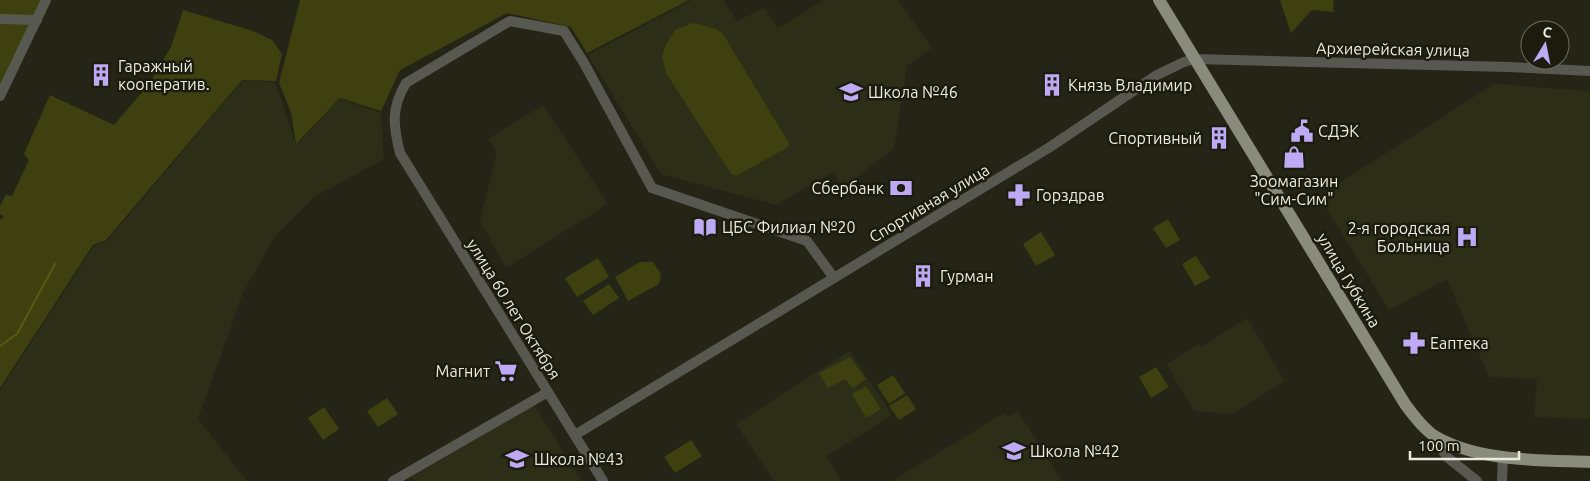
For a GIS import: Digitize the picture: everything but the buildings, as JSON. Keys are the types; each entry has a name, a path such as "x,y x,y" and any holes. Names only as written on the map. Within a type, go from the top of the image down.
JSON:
{"main road":[{"name":"улица Губкина","path":"1159,0 1414,417 1432,434 1447,442 1472,450 1503,457 1590,462"}],"street":[{"path":"0,96 46,0"},
{"path":"0,19 37,20"},
{"name":"улица 60 лет Октября","path":"603,481 400,153 394,131 395,107 399,94 406,83 510,20 564,31 652,188 807,241 834,278"},
{"name":"Архиерейская улица","path":"1195,59 1524,67 1590,71"},
{"name":"Спортивная улица","path":"575,435 1050,147 1157,75 1176,65 1195,59"},
{"path":"393,481 548,392"},
{"path":"1432,434 1447,457 1477,481"},
{"path":"1502,481 1503,457"}],"shaded area":[{"path":"692,0 723,0 737,21 764,8 778,28 824,0 898,0 932,48 907,66 894,149 843,187 833,172 776,205 661,174 588,55"},
{"path":"242,81 275,82 296,145 340,99 381,113 384,159 314,197 275,236 243,293 198,419 247,481 0,481 0,390 94,246 107,241"},
{"name":"2-я городская Больница","path":"1494,84 1590,91 1590,419 1534,417 1537,379 1489,377 1447,279 1389,310 1319,196"},
{"path":"543,105 608,204 506,268 480,221 497,152 488,139"},
{"path":"1247,318 1285,381 1232,414 1194,411 1166,364 1199,344 1201,347"},
{"path":"850,351 892,415 827,456 841,481 774,481 736,424"},
{"path":"534,405 582,481 414,481 411,477"},
{"path":"1018,411 1062,481 892,481 1004,413 1007,417"}],"green space":[{"path":"0,0 44,0 35,18 0,17"},
{"path":"300,0 689,0 587,53 571,27 507,13 400,70 381,111 340,98 296,144 291,112 279,83"},
{"path":"1280,0 1334,0 1334,12 1312,10 1291,33"},
{"path":"183,10 253,31 272,40 282,54 276,81 242,80 106,240 93,245 0,388 0,220 4,216 0,214 0,206 6,195 12,196 29,160 24,154 50,95 114,125 149,84 171,47"},
{"path":"0,21 33,21 0,91"},
{"path":"693,23 716,29 723,34 789,143 788,147 736,176 731,174 666,73 662,57 665,46 675,30"},
{"path":"1168,219 1180,240 1166,248 1153,228"},
{"path":"1041,232 1055,255 1036,266 1023,244"},
{"path":"1196,256 1210,278 1195,286 1182,264"},
{"path":"598,258 609,277 577,297 565,278"},
{"path":"640,262 653,262 661,274 659,284 628,301 615,277"},
{"path":"609,284 619,298 593,315 583,301"},
{"path":"850,357 866,379 853,388 845,379 828,388 819,373"},
{"path":"1156,367 1169,387 1151,398 1139,377"},
{"path":"893,375 905,393 889,404 877,385"},
{"path":"866,386 881,409 866,418 852,394"},
{"path":"907,395 916,409 899,420 889,406"},
{"path":"387,398 398,414 378,427 367,411"},
{"path":"324,407 339,429 323,440 308,418"},
{"path":"691,440 702,456 675,473 664,457"}],"waterway":[{"path":"0,346 17,334 55,264"}],"place":[{"name":"Гаражный кооператив.","path":"101,75"},
{"name":"Князь Владимир","path":"1052,85"},
{"name":"Школа №46","path":"851,92"},
{"name":"СДЭК","path":"1302,131"},
{"name":"Спортивный","path":"1219,138"},
{"name":"Зоомагазин \"Сим-Сим\"","path":"1294,157"},
{"name":"Сбербанк","path":"901,188"},
{"name":"Горздрав","path":"1019,195"},
{"name":"ЦБС Филиал №20","path":"705,227"},
{"name":"2-я городская Больница","path":"1467,237"},
{"name":"Гурман","path":"923,276"},
{"name":"Еаптека","path":"1414,343"},
{"name":"Магнит","path":"506,371"},
{"name":"Школа №42","path":"1014,451"},
{"name":"Школа №43","path":"517,459"}]}
